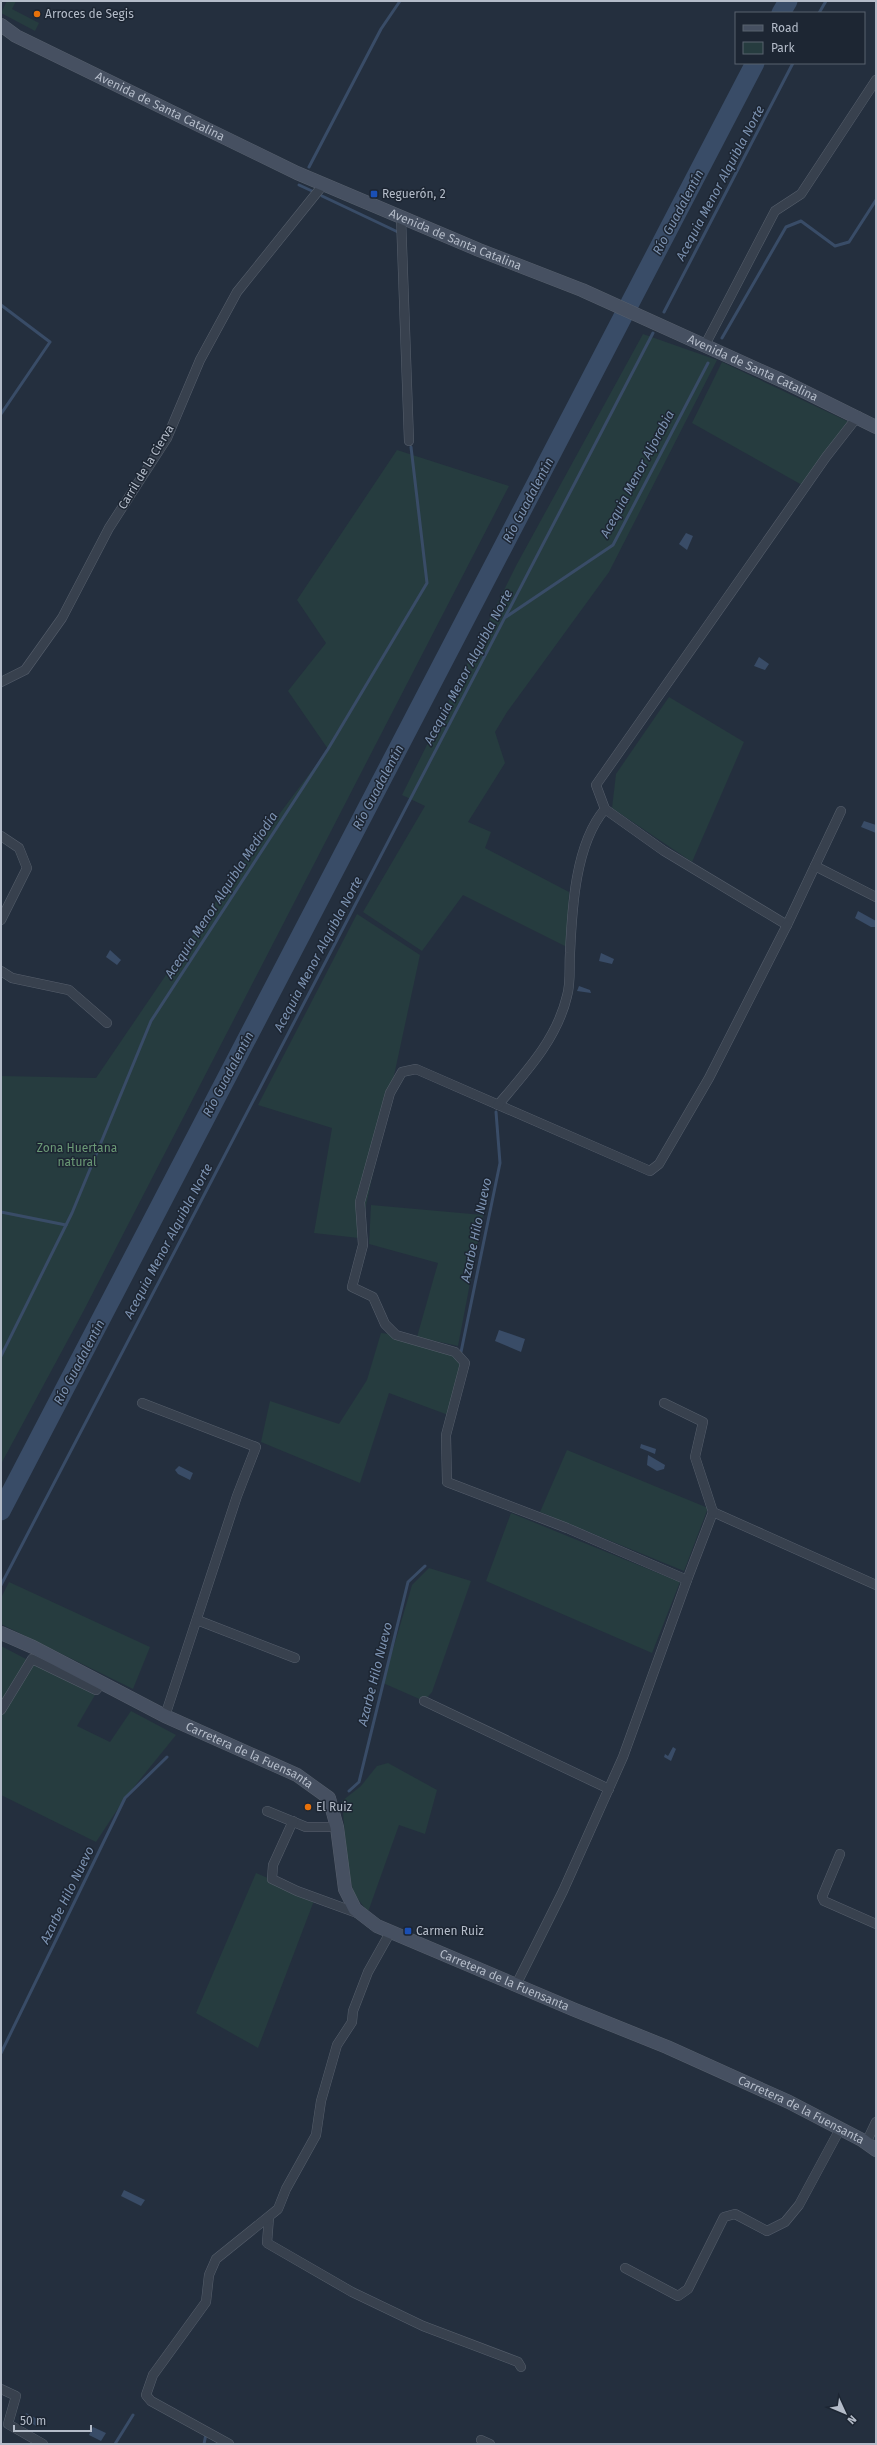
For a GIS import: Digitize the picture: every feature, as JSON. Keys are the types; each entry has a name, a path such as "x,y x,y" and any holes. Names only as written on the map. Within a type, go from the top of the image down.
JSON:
{"main road":[{"name":"Avenida de Santa Catalina","path":"1,25 16,36 258,155 401,217 612,303 858,416 876,427"},
{"name":"Avenida de Santa Catalina","path":"1,33 16,36"},
{"name":"Carretera de la Fuensanta","path":"1,1633 33,1647 165,1716 303,1778 329,1798 337,1827 345,1889 355,1909 377,1926 667,2047 789,2102 871,2147"}],"street":[{"path":"705,345 775,211 801,194 876,80"},
{"name":"Carril de la Cierva","path":"1,682 25,670 62,618 109,528 167,438 200,360 237,292 323,184"},
{"path":"401,217 409,441"},
{"path":"787,925 664,851 605,808 596,785 826,457 858,416"},
{"path":"498,1105 533,1064 557,1027 568,995 577,870 598,817 605,808"},
{"path":"687,1580 567,1528 447,1482 446,1435 465,1363 455,1352 396,1335 385,1324 373,1297 352,1287 363,1245 360,1202 390,1093 402,1072 416,1069 650,1171 659,1164 709,1078 787,925 842,812"},
{"path":"1,836 19,848 26,868 1,920"},
{"path":"815,866 876,897"},
{"path":"1,971 12,978 69,990 107,1022"},
{"path":"142,1403 256,1447 237,1496 165,1716"},
{"path":"516,1985 563,1891 623,1757 713,1512 695,1457 703,1422 664,1404"},
{"path":"713,1512 876,1585"},
{"path":"197,1620 295,1658"},
{"path":"1,1710 32,1659 96,1690 102,1683"},
{"path":"424,1701 609,1789"},
{"path":"267,1811 306,1826 337,1827"},
{"path":"293,1821 273,1865 272,1879 297,1891 363,1915"},
{"path":"840,1854 822,1897 824,1901 876,1924"},
{"path":"229,2444 151,2401 146,2395 152,2375 206,2302 209,2275 216,2259 278,2209 286,2189 316,2135 321,2101 337,2045 352,2022 353,2011 368,1972 390,1931"},
{"path":"871,2147 876,2122"},
{"path":"624,2268 678,2296 688,2289 724,2217 735,2214 767,2230 785,2222 798,2204 840,2129"},
{"path":"269,2217 268,2243 359,2295 423,2326 518,2362 522,2367"},
{"path":"1,2389 16,2396 8,2424 44,2444"},
{"path":"481,2440 490,2444"}],"green space":[{"path":"7,1 16,1 12,9 39,23 35,31 1,13"},
{"path":"643,334 717,360 609,572 507,712 495,732 505,763 468,822 491,832 485,848 569,892 567,947 463,895 422,951 363,912 425,806 402,795 517,564"},
{"path":"722,362 849,422 802,485 692,423"},
{"name":"Zona Huertana natural","path":"397,450 509,486 83,1312 1,1464 1,1076 96,1078 236,872 328,749 288,691 326,643 297,600"},
{"path":"669,697 744,742 692,862 612,808 616,774"},
{"path":"357,914 420,955 359,1238 314,1233 332,1128 258,1105"},
{"path":"371,1205 483,1215 458,1346 417,1337 438,1263 369,1244"},
{"path":"381,1333 396,1335 455,1352 465,1363 451,1416 389,1393 360,1483 261,1442 270,1401 339,1424 367,1380"},
{"path":"567,1450 708,1508 684,1571 540,1512"},
{"path":"511,1513 680,1582 652,1653 486,1581"},
{"path":"429,1568 471,1581 432,1692 424,1701 383,1683 412,1585"},
{"path":"9,1582 150,1647 133,1689 1,1624 1,1598"},
{"path":"1,1646 95,1695 77,1726 110,1742 131,1711 176,1735 125,1798 96,1842 1,1795"},
{"path":"388,1763 437,1790 425,1834 399,1825 368,1912 354,1894 348,1871 342,1801 361,1786 377,1766"},
{"path":"256,1873 315,1898 258,2048 196,2013"}],"water":[{"path":"686,533 693,536 687,550 679,544"},
{"path":"759,657 769,664 765,670 754,666"},
{"path":"864,821 876,825 876,833 861,827"},
{"path":"858,911 876,921 876,927 871,927 855,918"},
{"path":"110,950 121,960 117,965 106,957"},
{"path":"601,953 614,959 612,964 599,961"},
{"path":"579,986 590,990 591,993 577,991"},
{"path":"499,1330 525,1339 521,1352 495,1341"},
{"path":"641,1444 656,1449 655,1454 640,1448"},
{"path":"648,1455 665,1465 664,1469 657,1471 647,1465"},
{"path":"179,1466 193,1473 190,1480 178,1474 175,1470"},
{"path":"673,1747 676,1749 671,1761 664,1757 665,1754 668,1756"},
{"path":"124,2190 145,2200 141,2206 121,2196"},
{"path":"26,2413 39,2420 36,2426 24,2418"},
{"path":"93,2427 106,2433 101,2441 89,2435"}],"waterway":[{"name":"Acequia Menor Alquibla Mediodía","path":"309,167 381,29 400,1"},
{"name":"Río Guadalentín","path":"782,12 788,1"},
{"name":"Acequia Menor Alquibla Norte","path":"820,12 826,1"},
{"name":"Río Guadalentín","path":"1,1511 754,64"},
{"name":"Acequia Menor Alquibla Norte","path":"664,312 792,64"},
{"name":"Acequia Menor Alquibla Mediodía","path":"299,185 312,191"},
{"name":"Acequia Menor Alquibla Mediodía","path":"322,196 400,233"},
{"name":"Acequia Menor Aljorabia","path":"722,338 786,227 801,221 835,246 849,242 876,200"},
{"path":"1,305 50,342 1,414"},
{"name":"Acequia Menor Alquibla Norte","path":"1,1585 653,333"},
{"name":"Acequia Menor Aljorabia","path":"506,617 613,545 708,363"},
{"name":"Acequia Menor Alquibla Mediodía","path":"1,1356 72,1213 151,1021 328,749 427,583 411,447"},
{"name":"Azarbe Hilo Nuevo","path":"461,1352 500,1163 496,1112"},
{"path":"1,1212 66,1225"},
{"name":"Azarbe Hilo Nuevo","path":"349,1791 359,1782 408,1582 425,1566"},
{"name":"Azarbe Hilo Nuevo","path":"1,2053 125,1798 167,1757"},
{"path":"115,2444 133,2415"},
{"path":"204,2444 206,2434"}],"place":[{"name":"Arroces de Segis","path":"37,14"},
{"name":"Reguerón, 2","path":"374,194"},
{"name":"El Ruiz","path":"308,1807"},
{"name":"Carmen Ruiz","path":"408,1931"}]}
